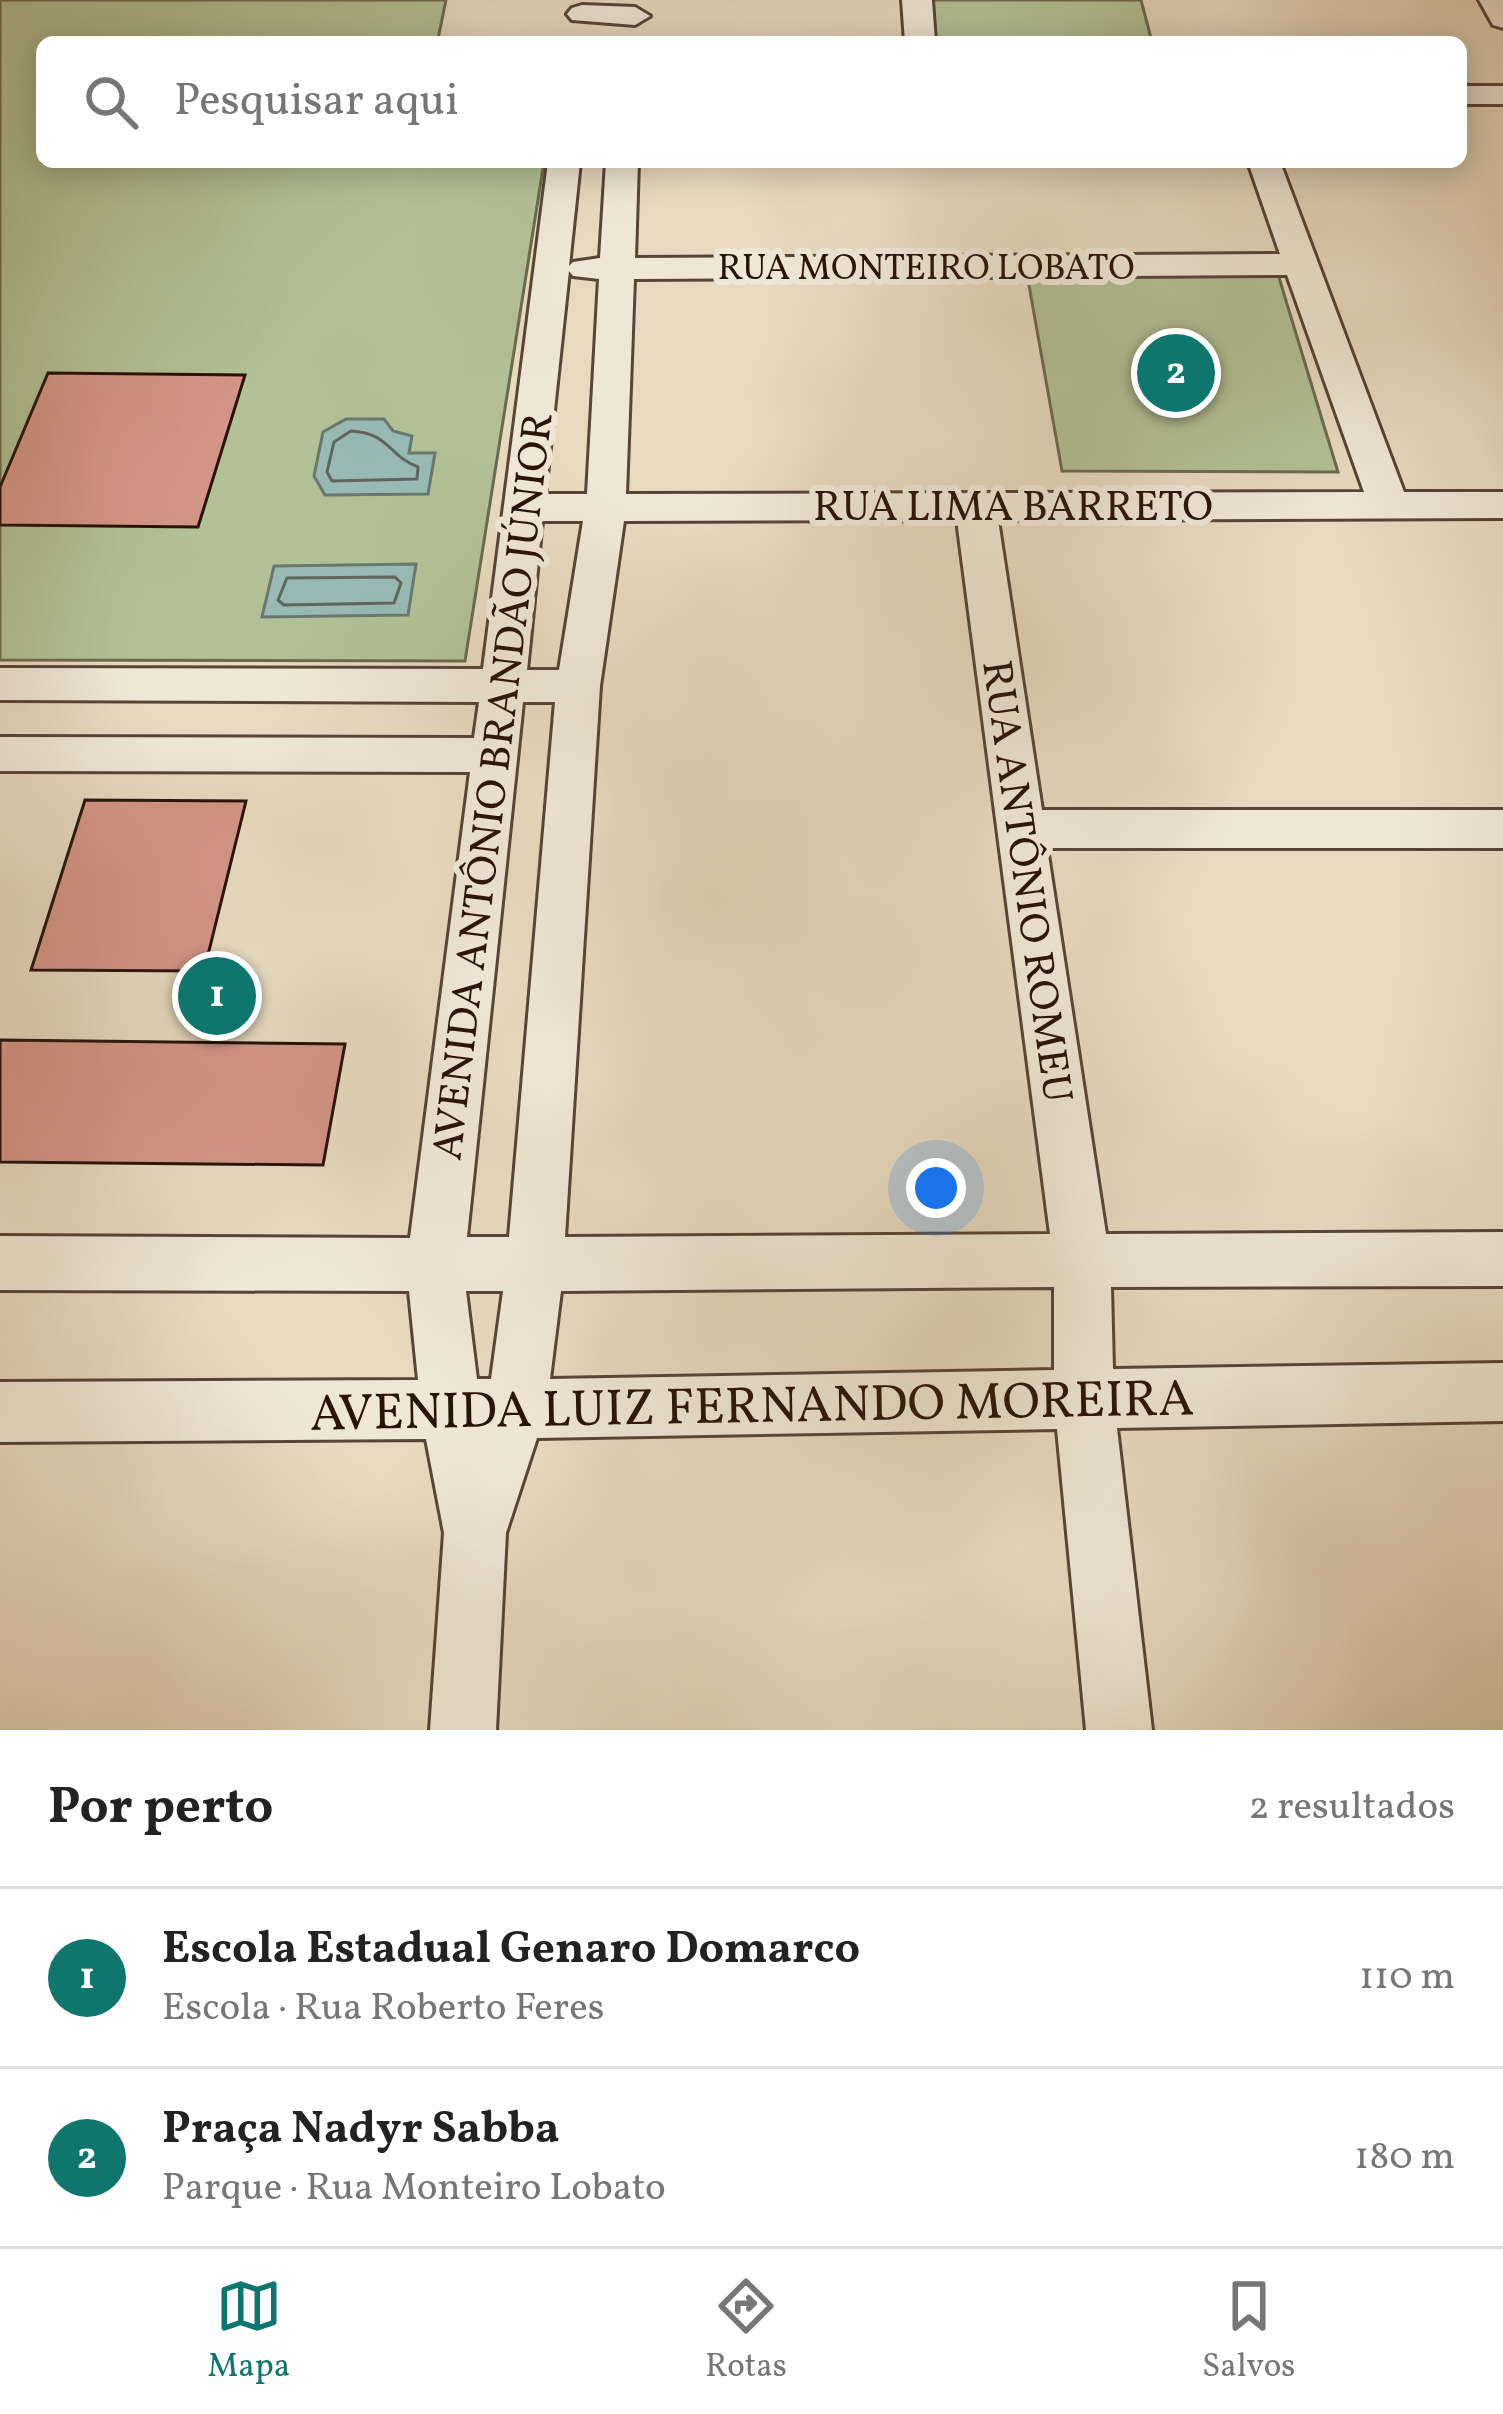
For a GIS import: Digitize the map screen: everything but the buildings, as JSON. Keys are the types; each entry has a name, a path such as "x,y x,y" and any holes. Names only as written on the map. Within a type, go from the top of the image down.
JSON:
{"street":[{"path":"917,0 920,36"},
{"path":"1494,0 1503,19"},
{"path":"582,19 634,19"},
{"path":"1467,95 1503,95"},
{"name":"AVENIDA ANTÔNIO BRANDÃO JÚNIOR","path":"475,1533 452,1410 435,1268 563,168"},
{"name":"AVENIDA ANTÔNIO BRANDÃO JÚNIOR","path":"475,1533 517,1409 535,1268 578,686 606,505 622,168"},
{"path":"1266,168 1389,506"},
{"name":"RUA MONTEIRO LOBATO","path":"551,270 1300,264"},
{"name":"RUA ANTÔNIO ROMEU","path":"975,504 1082,1258 1084,1400 1119,1730"},
{"name":"RUA LIMA BARRETO","path":"523,508 1503,505"},
{"path":"0,684 578,686"},
{"path":"53,684 13,754 495,755"},
{"path":"1021,829 1503,829"},
{"path":"0,1263 535,1268 1082,1258 1503,1259"},
{"name":"AVENIDA LUIZ FERNANDO MOREIRA","path":"0,1412 452,1410 1503,1392"},
{"path":"463,1730 475,1533"}],"green space":[{"path":"0,0 446,0 439,36 36,36 36,168 543,168 465,661 0,660"},
{"path":"930,0 1141,0 1150,36 934,36"},
{"path":"1277,271 1338,472 1062,471 1027,274"}],"water":[{"path":"346,419 384,419 393,431 412,436 409,453 435,453 428,494 325,495 314,476 323,432"},
{"path":"416,564 408,615 262,617 274,566"}],"place":[{"name":"Praça Nadyr Sabba","path":"1176,373"},
{"name":"Escola Estadual Genaro Domarco","path":"217,996"}]}
